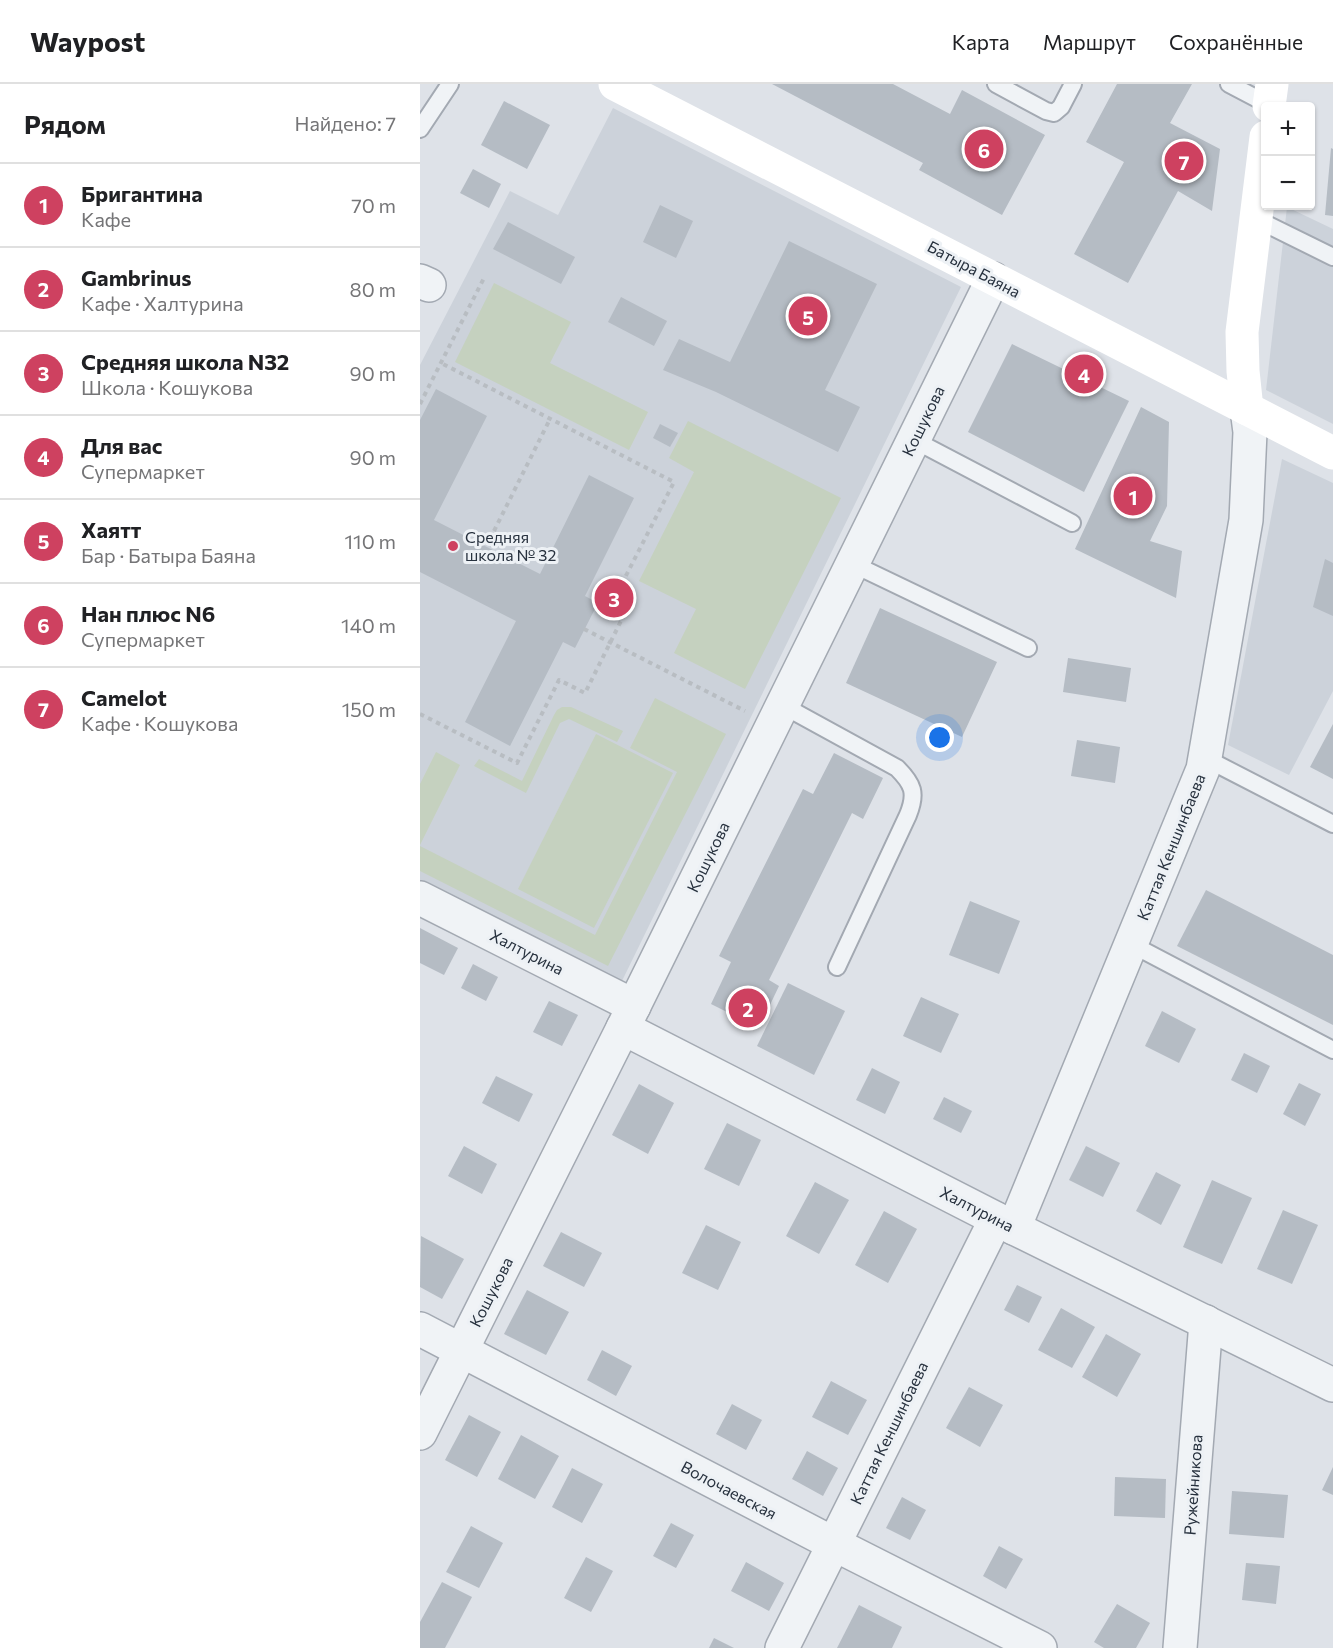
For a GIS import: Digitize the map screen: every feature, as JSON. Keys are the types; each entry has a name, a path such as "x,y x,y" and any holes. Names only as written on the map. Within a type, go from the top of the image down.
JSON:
{"street":[{"name":"Батыра Баяна","path":"615,84 1333,453"},
{"path":"1180,374 1212,384 1225,380 1234,367 1242,332 1263,156"},
{"name":"Кошукова","path":"420,1433 993,279"},
{"path":"1242,332 1247,409"},
{"name":"Каттая Кеншинбаева","path":"782,1648 834,1544 1005,1223 1131,944 1203,769 1246,520 1250,432 1247,409"},
{"name":"Халтурина","path":"420,898 628,1017 1005,1223 1333,1385"},
{"name":"Ружейникова","path":"1180,1648 1206,1322"},
{"name":"Волочаевская","path":"420,1329 1040,1648"}],"lane":[{"path":"420,129 450,84"},
{"path":"996,84 1054,113 1061,107 1073,84"},
{"path":"1229,84 1261,103"},
{"path":"1256,219 1333,256"},
{"path":"914,440 1072,523"},
{"path":"853,564 1028,648"},
{"path":"777,715 897,768 908,779 913,791 913,803 908,815 837,967"},
{"path":"1205,758 1333,824"},
{"path":"1131,944 1333,1050"}],"path":[{"path":"420,404 484,278"},
{"path":"420,714 517,763 559,680 585,693 627,609 613,601 674,482 441,363"},
{"path":"494,531 550,419"},
{"path":"584,629 777,715"}],"shaded area":[{"path":"613,108 961,287 621,983 420,882 420,365 510,191 558,215"},
{"path":"1287,210 1293,210 1333,229 1333,424 1266,390"},
{"path":"1282,459 1333,483 1333,691 1289,775 1228,745"}],"green space":[{"path":"494,283 571,322 550,363 648,412 629,450 455,362"},
{"path":"688,421 841,498 745,689 674,653 696,609 639,581 694,472 669,458"},
{"path":"655,698 726,734 608,966 420,871 420,846 595,935 677,772 630,748"},
{"path":"562,707 571,707 623,731 617,742 569,719 560,723 526,793 474,766 479,759 522,781 554,715"},
{"path":"596,734 673,773 594,928 518,889"},
{"path":"436,752 460,765 420,845 420,784"}],"building":[{"path":"772,84 893,84 950,114 962,90 1045,135 1002,215 919,170 923,163"},
{"path":"1117,84 1192,84 1170,123 1220,149 1212,211 1178,191 1128,283 1074,254 1124,162 1086,142"},
{"path":"504,101 550,125 527,169 481,145"},
{"path":"1331,148 1333,149 1333,216 1325,215"},
{"path":"473,169 501,184 489,208 460,193"},
{"path":"660,205 693,221 676,258 643,242"},
{"path":"508,222 575,257 561,284 493,249"},
{"path":"789,241 877,284 825,390 860,407 838,452 716,392 663,370 679,339 730,362"},
{"path":"621,297 667,321 654,346 608,322"},
{"path":"1012,344 1129,401 1084,492 968,432"},
{"name":"Средняя школа № 32","path":"436,389 487,416 434,520 540,574 589,475 634,498 585,596 598,603 575,648 563,642 510,746 465,722 516,621 420,572 420,420"},
{"path":"1141,407 1169,422 1167,506 1150,541 1182,551 1176,598 1075,549"},
{"path":"660,424 678,433 670,447 653,438"},
{"path":"1325,559 1333,563 1333,616 1313,607"},
{"path":"880,608 997,662 962,737 846,683"},
{"path":"1068,658 1131,668 1126,702 1063,692"},
{"path":"1333,724 1333,779 1310,767"},
{"path":"1077,740 1120,747 1115,783 1071,776"},
{"path":"834,753 883,778 863,819 852,813 769,980 779,986 759,1028 711,1004 731,962 719,956 803,789 813,794"},
{"path":"1206,890 1333,955 1333,1025 1177,946"},
{"path":"970,901 1020,921 999,974 949,955"},
{"path":"420,928 458,948 444,975 420,963"},
{"path":"473,964 498,977 486,1001 461,988"},
{"path":"788,983 845,1011 814,1075 757,1046"},
{"path":"921,997 959,1014 941,1053 903,1036"},
{"path":"549,1001 578,1015 562,1046 533,1032"},
{"path":"1162,1011 1196,1029 1179,1063 1145,1046"},
{"path":"1244,1053 1270,1066 1257,1093 1231,1080"},
{"path":"872,1068 900,1082 885,1114 856,1100"},
{"path":"496,1076 533,1094 519,1122 482,1103"},
{"path":"1299,1083 1321,1094 1305,1126 1283,1114"},
{"path":"639,1084 674,1103 648,1154 612,1135"},
{"path":"944,1097 972,1111 961,1133 933,1119"},
{"path":"727,1123 761,1140 739,1186 704,1169"},
{"path":"464,1146 497,1164 482,1194 448,1176"},
{"path":"1086,1146 1120,1163 1103,1197 1069,1180"},
{"path":"1156,1172 1181,1185 1161,1225 1136,1211"},
{"path":"1212,1180 1252,1198 1222,1264 1183,1247"},
{"path":"815,1182 849,1200 819,1254 786,1236"},
{"path":"1283,1210 1318,1225 1292,1284 1257,1269"},
{"path":"884,1211 917,1229 888,1283 855,1265"},
{"path":"706,1225 741,1242 718,1290 682,1273"},
{"path":"561,1232 602,1253 584,1287 543,1266"},
{"path":"421,1236 464,1259 442,1299 420,1287"},
{"path":"1017,1285 1042,1297 1029,1323 1004,1310"},
{"path":"527,1290 569,1312 546,1355 504,1334"},
{"path":"1061,1308 1095,1327 1072,1368 1038,1350"},
{"path":"1106,1334 1141,1354 1117,1397 1082,1377"},
{"path":"602,1350 632,1366 616,1396 587,1380"},
{"path":"831,1381 867,1400 848,1435 812,1417"},
{"path":"969,1387 1003,1405 980,1447 946,1428"},
{"path":"732,1404 762,1420 746,1450 716,1434"},
{"path":"469,1415 501,1432 477,1477 445,1460"},
{"path":"521,1435 559,1456 535,1499 498,1479"},
{"path":"807,1451 838,1468 823,1496 792,1479"},
{"path":"1333,1467 1333,1495 1322,1490"},
{"path":"572,1468 603,1484 582,1523 552,1507"},
{"path":"1115,1477 1166,1479 1165,1518 1114,1516"},
{"path":"1232,1491 1288,1495 1284,1538 1229,1534"},
{"path":"902,1497 926,1510 910,1540 886,1528"},
{"path":"671,1523 694,1535 676,1568 653,1556"},
{"path":"471,1526 503,1543 479,1588 446,1572"},
{"path":"999,1546 1023,1559 1006,1589 983,1576"},
{"path":"586,1557 613,1571 591,1612 564,1598"},
{"path":"746,1562 784,1583 769,1611 731,1591"},
{"path":"1246,1563 1280,1566 1276,1604 1242,1600"},
{"path":"442,1582 472,1597 445,1648 420,1648 420,1622"},
{"path":"1117,1604 1150,1623 1136,1648 1104,1648 1094,1642"},
{"path":"859,1605 902,1627 892,1648 837,1648"},
{"path":"714,1638 734,1648 709,1648"}],"place":[{"name":"Нан плюс N6","path":"984,149"},
{"name":"Camelot","path":"1184,161"},
{"name":"Хаятт","path":"808,316"},
{"name":"Для вас","path":"1084,374"},
{"name":"Бригантина","path":"1133,496"},
{"name":"Средняя школа № 32","path":"453,546"},
{"name":"Средняя школа N32","path":"614,598"},
{"name":"Gambrinus","path":"748,1008"}]}
